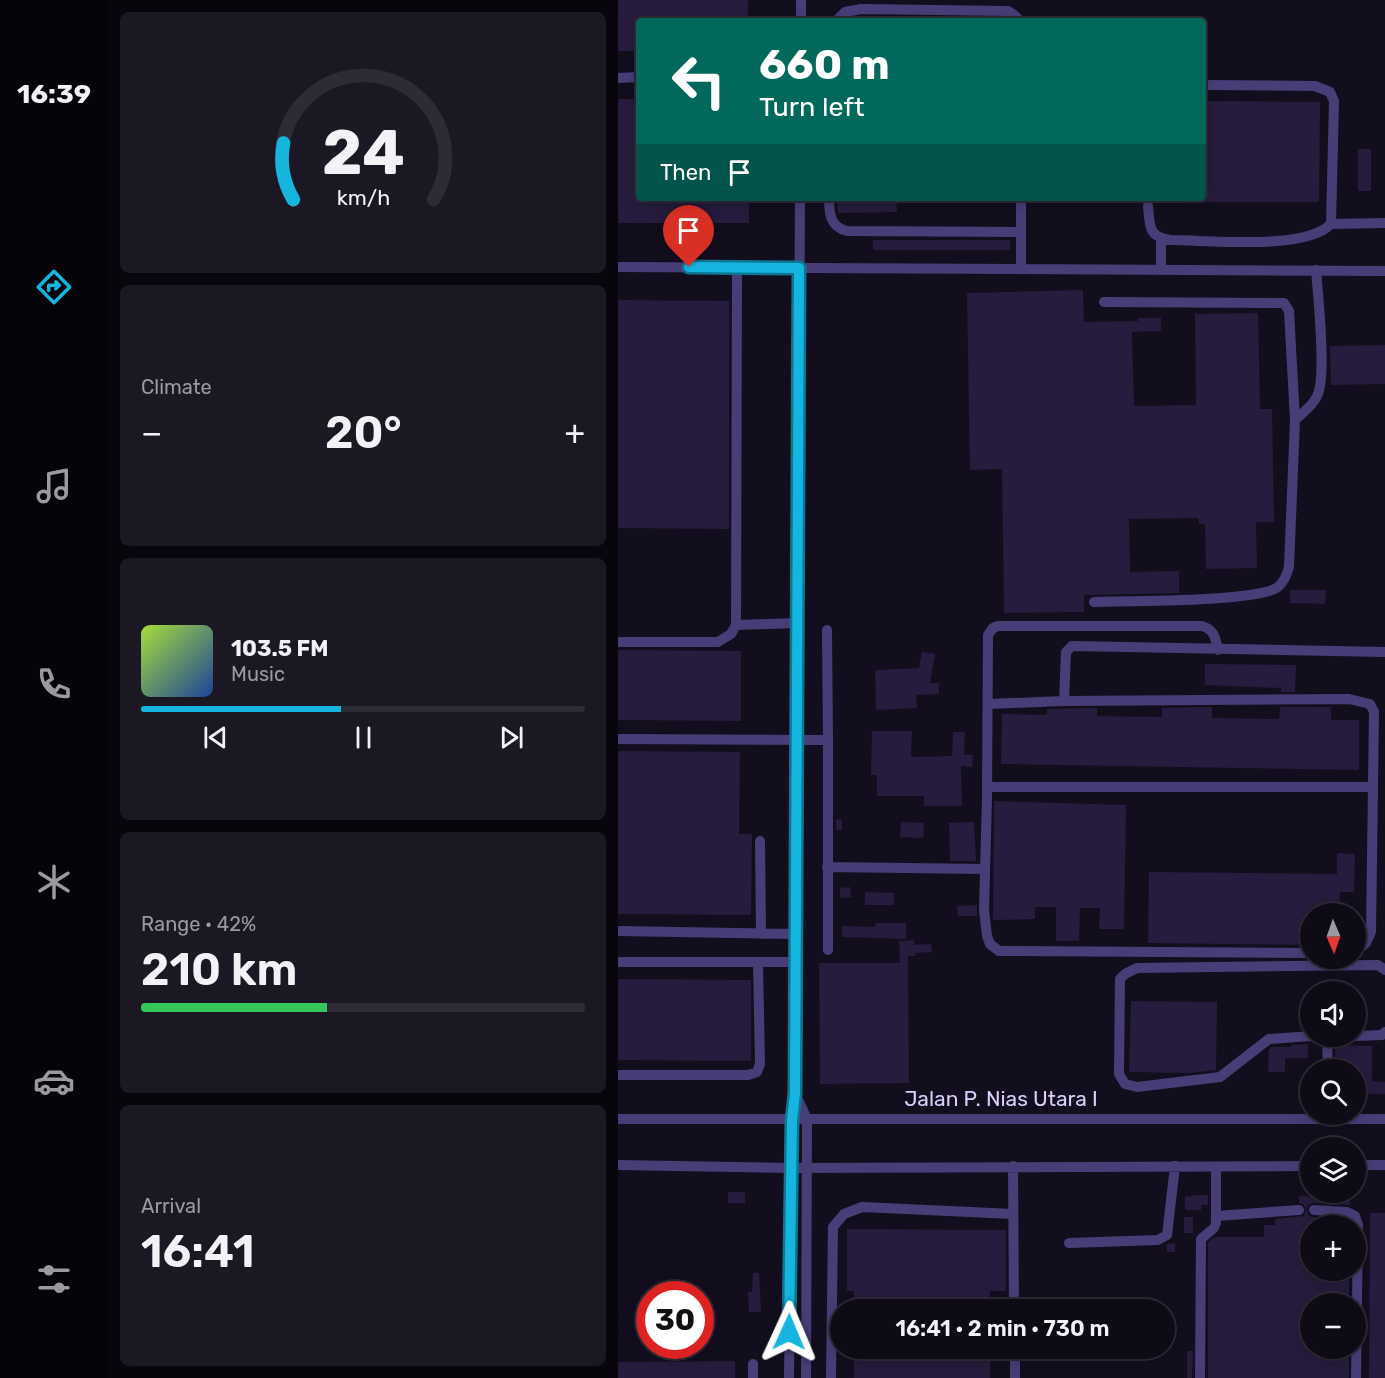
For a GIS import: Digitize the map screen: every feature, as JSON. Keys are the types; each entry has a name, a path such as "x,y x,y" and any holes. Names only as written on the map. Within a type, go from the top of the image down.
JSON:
{"street":[{"path":"801,0 801,18"},
{"path":"839,18 845,12 861,9 1008,11 1017,18"},
{"path":"618,78 636,77"},
{"path":"1148,206 1150,228 1161,238 1264,241 1300,239 1326,229 1331,224 1334,101 1328,89 1315,86 1206,85"},
{"path":"789,1378 792,1120 795,1093 800,201"},
{"path":"829,201 831,220 837,227 847,231 1021,232"},
{"path":"1021,201 1021,269"},
{"path":"1331,224 1385,223"},
{"path":"1161,238 1161,269"},
{"path":"618,267 1385,271"},
{"path":"618,642 718,642 731,634 736,625 737,267"},
{"path":"1295,420 1314,402 1320,390 1321,363 1316,270"},
{"path":"1094,602 1252,596 1278,587 1289,567 1295,420 1289,311 1284,303 1104,302"},
{"path":"736,625 797,623"},
{"path":"1218,650 1214,633 1202,626 998,626 993,628 988,635 984,910 987,936 990,944 999,951 1300,953"},
{"path":"826,630 828,950"},
{"path":"1064,701 1066,652 1072,646 1385,652"},
{"path":"988,704 1064,701 1349,699 1365,701 1372,706 1374,712 1371,932 1366,943"},
{"path":"618,739 828,740"},
{"path":"987,786 1373,787"},
{"path":"760,842 761,934"},
{"path":"828,867 985,869"},
{"path":"618,931 795,933"},
{"path":"618,962 795,962"},
{"path":"618,1075 748,1076 757,1072 760,1064 758,963"},
{"path":"1300,1037 1269,1040 1220,1077 1137,1087 1125,1084 1119,1074 1120,979 1137,968 1378,965 1385,970"},
{"path":"1366,1036 1382,1035 1385,1032"},
{"path":"795,1093 807,1119 806,1378"},
{"name":"Jalan P. Nias Utara I","path":"618,1119 1300,1117"},
{"name":"Jalan P. Nias Utara I","path":"1366,1118 1385,1119"},
{"path":"618,1165 792,1168 1300,1166"},
{"path":"1366,1165 1385,1165"},
{"path":"1013,1166 1014,1299"},
{"path":"1069,1243 1158,1240 1167,1235 1175,1166"},
{"path":"1200,1378 1201,1239 1214,1228 1216,1167"},
{"path":"831,1378 833,1227 844,1214 862,1207 1014,1214"},
{"path":"1216,1216 1299,1210"},
{"path":"1314,1210 1347,1212 1355,1216 1358,1225 1356,1378"},
{"path":"1015,1359 1015,1378"},
{"path":"753,1364 753,1378"}],"building":[{"path":"618,0 748,0 748,18 636,18 636,51 618,51"},
{"path":"618,99 636,99 636,201 749,201 749,223 618,223"},
{"path":"1206,101 1320,102 1319,202 1203,202 1206,201"},
{"path":"1358,149 1371,149 1371,191 1358,191"},
{"path":"837,201 896,201 897,212 838,213"},
{"path":"873,240 1010,240 1010,250 873,250"},
{"path":"1083,290 1084,322 1138,321 1138,318 1161,318 1161,331 1132,332 1134,406 1196,405 1195,314 1258,313 1260,409 1272,409 1274,522 1256,522 1257,568 1206,569 1205,524 1199,524 1199,518 1129,519 1130,572 1179,571 1179,593 1084,595 1084,612 1004,613 1002,469 970,470 967,293"},
{"path":"618,300 729,301 729,529 618,528"},
{"path":"1385,345 1385,384 1331,385 1330,346"},
{"path":"1290,590 1326,590 1325,604 1290,603"},
{"path":"618,650 741,651 741,721 618,720"},
{"path":"922,652 935,654 930,683 939,683 939,694 916,695 917,708 876,710 875,670 919,668"},
{"path":"1205,664 1296,665 1295,692 1281,692 1281,688 1205,685"},
{"path":"1212,707 1212,718 1279,719 1280,707 1331,707 1331,720 1359,720 1359,770 1001,764 1002,714 1047,715 1047,709 1097,708 1097,716 1162,717 1162,708"},
{"path":"872,731 912,731 911,757 952,756 953,732 965,732 964,755 973,755 972,767 961,766 962,806 924,806 924,796 877,796 877,775 871,775"},
{"path":"618,751 740,752 739,834 752,834 751,915 618,914"},
{"path":"994,801 1126,805 1124,929 1099,929 1100,908 1080,908 1079,941 1056,941 1056,907 1035,907 1035,919 993,920"},
{"path":"836,819 842,820 842,830 836,830"},
{"path":"901,822 924,823 923,838 900,837"},
{"path":"974,822 976,861 950,861 949,823"},
{"path":"1337,853 1355,854 1354,892 1340,892 1340,903 1300,903 1300,945 1148,943 1149,872 1337,874"},
{"path":"850,887 851,897 840,898 840,888"},
{"path":"865,892 894,893 894,905 865,905"},
{"path":"977,905 977,916 958,916 957,906"},
{"path":"875,923 906,923 906,939 842,937 842,926 875,927"},
{"path":"914,940 914,945 931,944 932,952 915,953 915,956 908,956 909,1083 820,1084 819,963 900,963 899,941"},
{"path":"618,979 751,980 751,1061 618,1060"},
{"path":"1131,1001 1217,1002 1216,1070 1191,1073 1129,1072"},
{"path":"1291,1045 1308,1047 1308,1058 1285,1058 1285,1072 1268,1072 1269,1049 1271,1047 1291,1047"},
{"path":"1372,1046 1372,1081 1385,1082 1385,1094 1366,1094 1366,1059 1335,1059 1335,1047"},
{"path":"728,1192 745,1192 745,1203 728,1203"},
{"path":"1208,1195 1208,1205 1201,1205 1201,1210 1185,1210 1185,1197"},
{"path":"1299,1196 1300,1203 1314,1203 1308,1205 1309,1215 1304,1215 1306,1209 1303,1204 1299,1203"},
{"path":"1314,1203 1350,1203 1350,1205"},
{"path":"1370,1213 1385,1213 1385,1378 1369,1378"},
{"path":"1300,1216 1300,1281 1349,1281 1349,1293 1300,1293 1300,1359 1349,1359 1349,1378 1208,1378 1208,1242 1215,1237 1264,1237 1264,1225 1275,1225 1275,1219"},
{"path":"1184,1217 1193,1217 1193,1233 1184,1233"},
{"path":"847,1229 1006,1230 1006,1291 990,1291 990,1299 854,1299 854,1291 847,1291"},
{"path":"1175,1243 1175,1252 1167,1252 1167,1244"},
{"path":"753,1273 759,1273 761,1312 749,1312 748,1292 752,1292"},
{"path":"1187,1351 1193,1351 1192,1378 1187,1378"},
{"path":"854,1359 990,1359 990,1378 854,1378"},
{"path":"735,1361 735,1378 618,1378 618,1362"}],"route":[{"path":"689,267 799,268 795,1093 792,1120 789,1332"}]}
